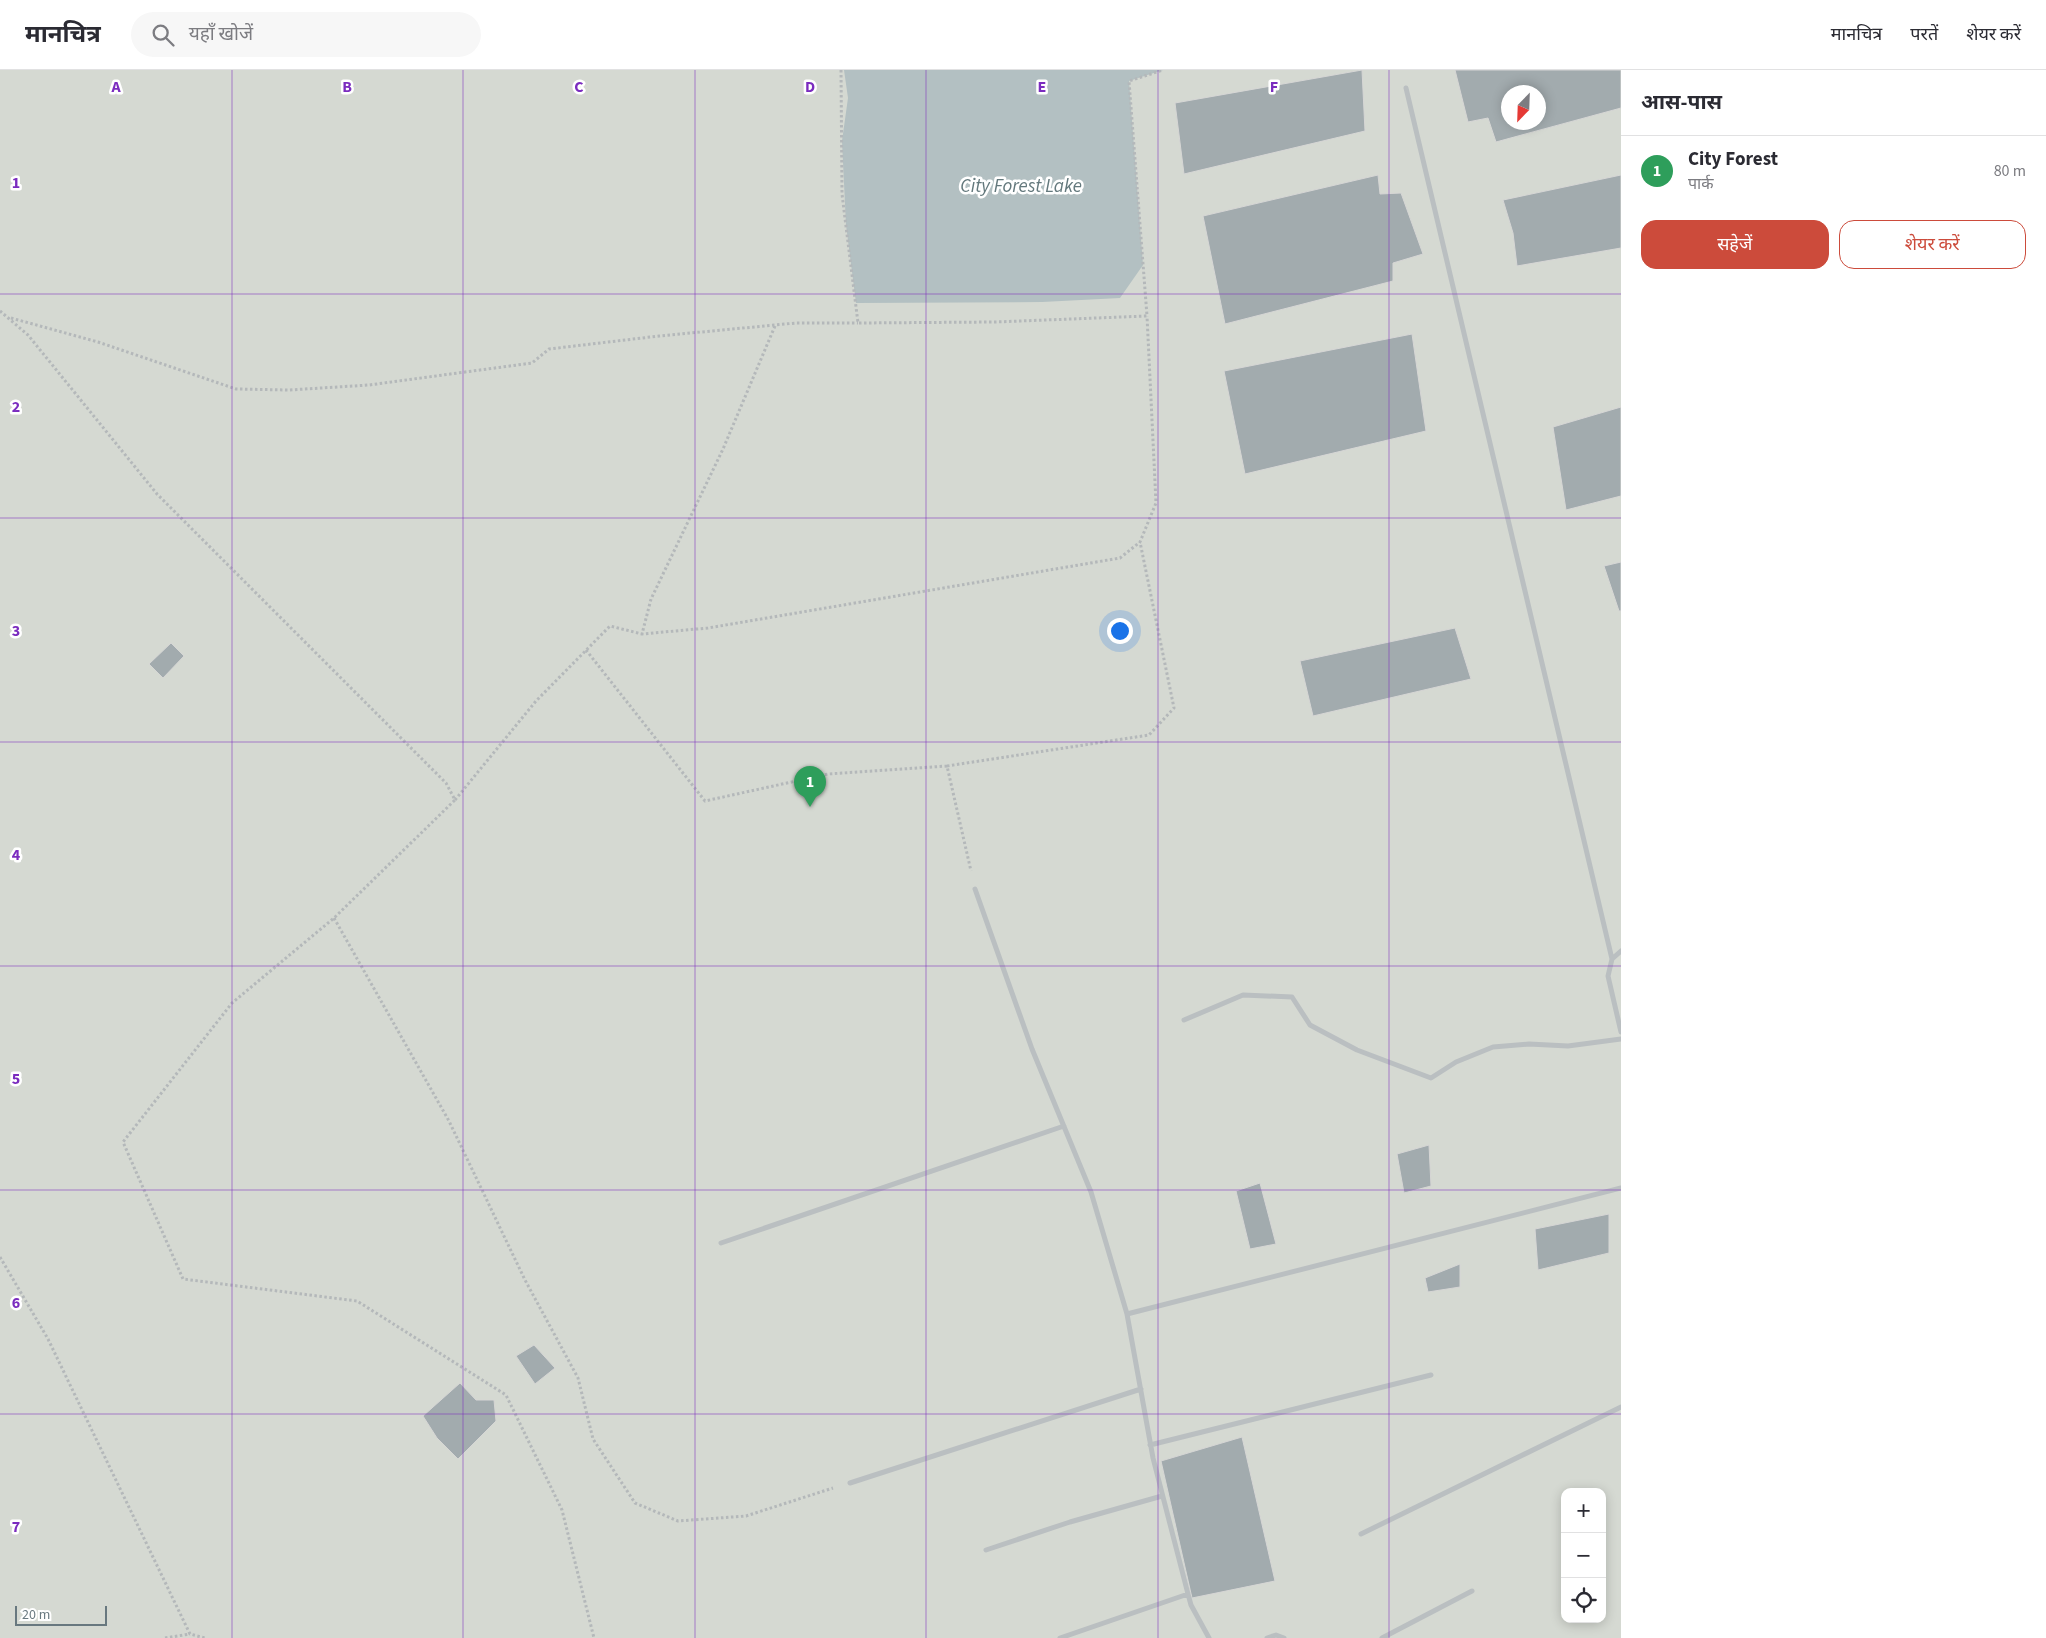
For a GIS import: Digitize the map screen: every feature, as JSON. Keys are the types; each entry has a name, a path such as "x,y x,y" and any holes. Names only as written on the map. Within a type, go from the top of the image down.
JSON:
{"street":[{"path":"1406,88 1612,959 1608,976 1621,1032"},
{"path":"975,889 1032,1049 1090,1192 1127,1314 1150,1445 1188,1594 1191,1605 1209,1638"},
{"path":"1612,959 1621,951"},
{"path":"1184,1020 1243,996 1292,998 1310,1025 1357,1050 1431,1078 1456,1062 1493,1047 1529,1044 1568,1046 1621,1039"},
{"path":"721,1243 1064,1126"},
{"path":"1127,1314 1621,1188"},
{"path":"1150,1445 1431,1376"},
{"path":"850,1483 1141,1389"},
{"path":"1361,1534 1621,1407"},
{"path":"986,1550 1070,1522 1162,1496"},
{"path":"1382,1638 1472,1591"},
{"path":"1060,1638 1188,1594"},
{"path":"1266,1638 1276,1635 1284,1638"}],"path":[{"path":"841,70 842,194 858,323"},
{"path":"594,1638 562,1510 506,1395 357,1301 183,1279 123,1142 232,1003 334,918 455,800 536,701 610,626 642,634 708,628 1120,558 1140,542 1156,503 1147,316 1129,81 1163,70"},
{"path":"0,311 28,334 158,494 446,783 455,800"},
{"path":"8,318 98,342 236,388 289,390 369,385 532,363 549,350 659,336 796,323 995,322 1147,316"},
{"path":"642,634 651,599 723,449 775,326"},
{"path":"586,650 705,801 828,774 946,766 1149,735 1174,708 1140,542"},
{"path":"946,766 975,889"},
{"path":"334,918 449,1122 525,1280 578,1378 593,1439 635,1503 678,1521 746,1516 850,1483"},
{"path":"0,1258 48,1339 190,1634"},
{"path":"165,1638 190,1634 205,1638"}],"shaded area":[{"path":"0,70 1621,70 1621,1638 0,1638"}],"water":[{"name":"City Forest Lake","path":"844,70 1163,70 1129,81 1143,265 1120,298 1042,302 856,303 846,225 842,141 848,98"}],"building":[{"path":"1362,70 1365,131 1184,174 1175,103"},
{"path":"1455,70 1621,70 1621,108 1546,128 1546,85 1501,85 1501,130 1540,130 1496,142 1488,118 1468,122"},
{"path":"1378,175 1380,194 1401,193 1423,254 1393,263 1393,281 1225,324 1203,216"},
{"path":"1621,175 1621,248 1517,266 1513,233 1503,200"},
{"path":"1412,334 1426,431 1245,474 1224,371"},
{"path":"1621,407 1621,496 1566,510 1553,427"},
{"path":"1621,562 1621,611 1619,611 1604,566"},
{"path":"1455,628 1471,679 1313,716 1300,661"},
{"path":"171,643 184,656 163,678 149,664"},
{"path":"1429,1145 1431,1186 1404,1193 1397,1154"},
{"path":"1260,1183 1276,1244 1250,1249 1236,1191"},
{"path":"1609,1214 1609,1253 1538,1270 1535,1229"},
{"path":"1460,1264 1460,1287 1428,1292 1425,1278"},
{"path":"534,1345 555,1368 535,1384 516,1356"},
{"path":"460,1383 476,1400 494,1400 496,1421 458,1459 437,1438 423,1416"},
{"path":"1242,1437 1275,1581 1192,1598 1161,1461"}],"place":[{"name":"City Forest","path":"810,807"}]}
